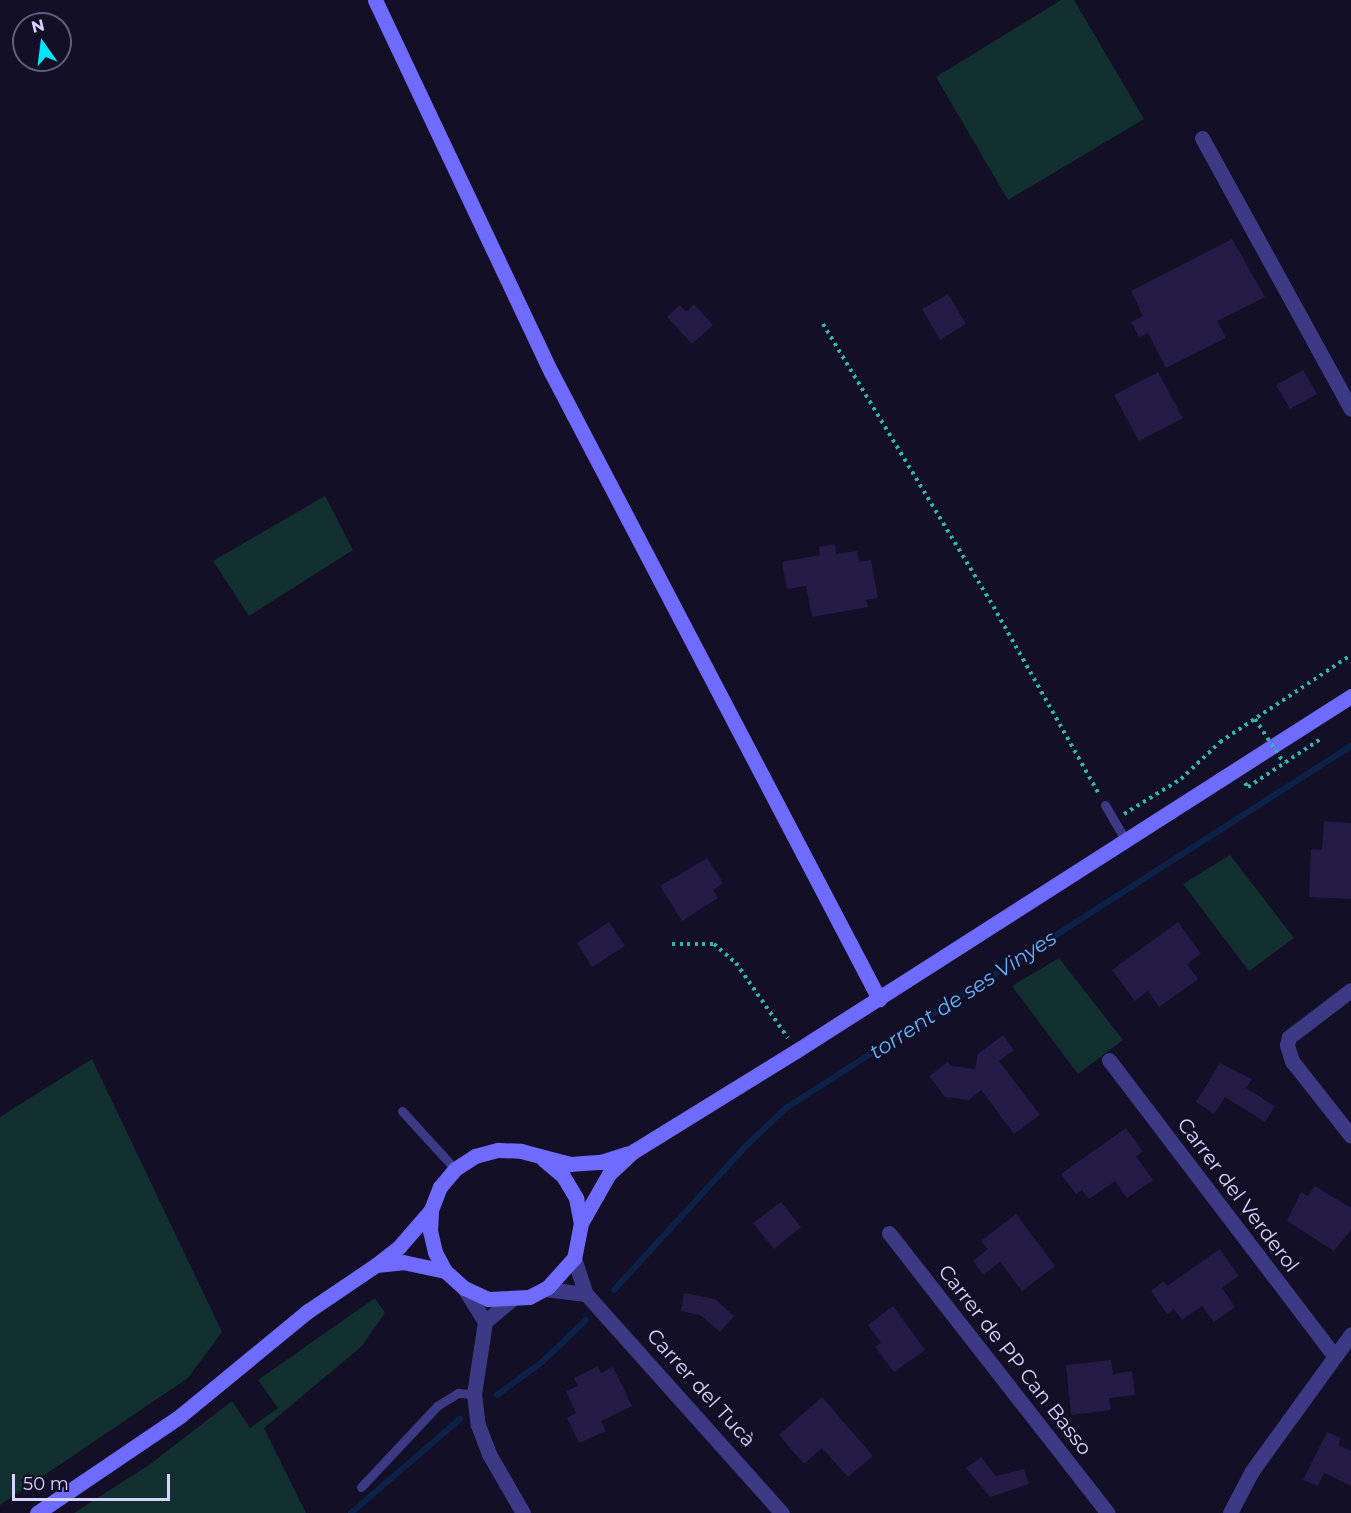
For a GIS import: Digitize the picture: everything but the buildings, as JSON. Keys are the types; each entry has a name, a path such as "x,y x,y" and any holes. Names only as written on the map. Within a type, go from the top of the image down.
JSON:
{"main road":[{"path":"375,0 551,372 879,999"},
{"path":"634,1151 586,1164 544,1160 521,1151 498,1150 475,1156 455,1169 440,1187 431,1210 430,1231 435,1252 445,1271 464,1288 488,1299 512,1299 545,1289 564,1273 573,1258 581,1223 609,1174 634,1151 879,999 1351,696"},
{"path":"544,1160 563,1176 576,1198 581,1223"},
{"path":"38,1513 171,1422 308,1311 376,1265 399,1247 431,1210"},
{"path":"376,1265 403,1262 445,1271"}],"street":[{"path":"1202,138 1351,409"},
{"path":"1351,990 1289,1037 1287,1045 1292,1061 1351,1136"},
{"name":"Carrer del Verderol","path":"1109,1060 1334,1355"},
{"name":"Carrer de PP Can Basso","path":"889,1233 1108,1513"},
{"name":"Carrer del Tucà","path":"573,1258 586,1294 782,1513"},
{"path":"464,1288 485,1322 474,1394 478,1425 489,1454 523,1513"},
{"path":"545,1289 586,1294"},
{"path":"485,1322 512,1299"},
{"path":"1230,1513 1251,1471 1351,1334"}],"lane":[{"path":"1105,805 1126,842"},
{"path":"402,1111 455,1169"},
{"path":"361,1487 437,1406 458,1393 474,1394"}],"path":[{"path":"823,324 996,613 1105,805"},
{"path":"1114,820 1181,779 1220,742 1351,656"},
{"path":"1255,719 1284,763"},
{"path":"1248,788 1332,732"},
{"path":"672,944 714,944 736,963 796,1051"}],"green space":[{"path":"1061,0 1074,0 1144,119 1008,200 936,77"},
{"path":"325,496 353,550 249,616 213,561"},
{"path":"1230,855 1294,938 1249,971 1183,884"},
{"path":"1059,958 1123,1040 1078,1074 1012,986"},
{"path":"92,1059 222,1332 188,1378 0,1505 0,1117"},
{"path":"375,1298 385,1313 362,1346 264,1428 306,1513 74,1513 149,1465 232,1401 250,1428 278,1408 258,1380"}],"waterway":[{"name":"torrent de ses Vinyes","path":"614,1290 748,1144 786,1108 1351,746"},
{"name":"torrent de ses Vinyes","path":"497,1395 542,1362 586,1320"},
{"name":"torrent de ses Vinyes","path":"351,1513 460,1419"}]}
